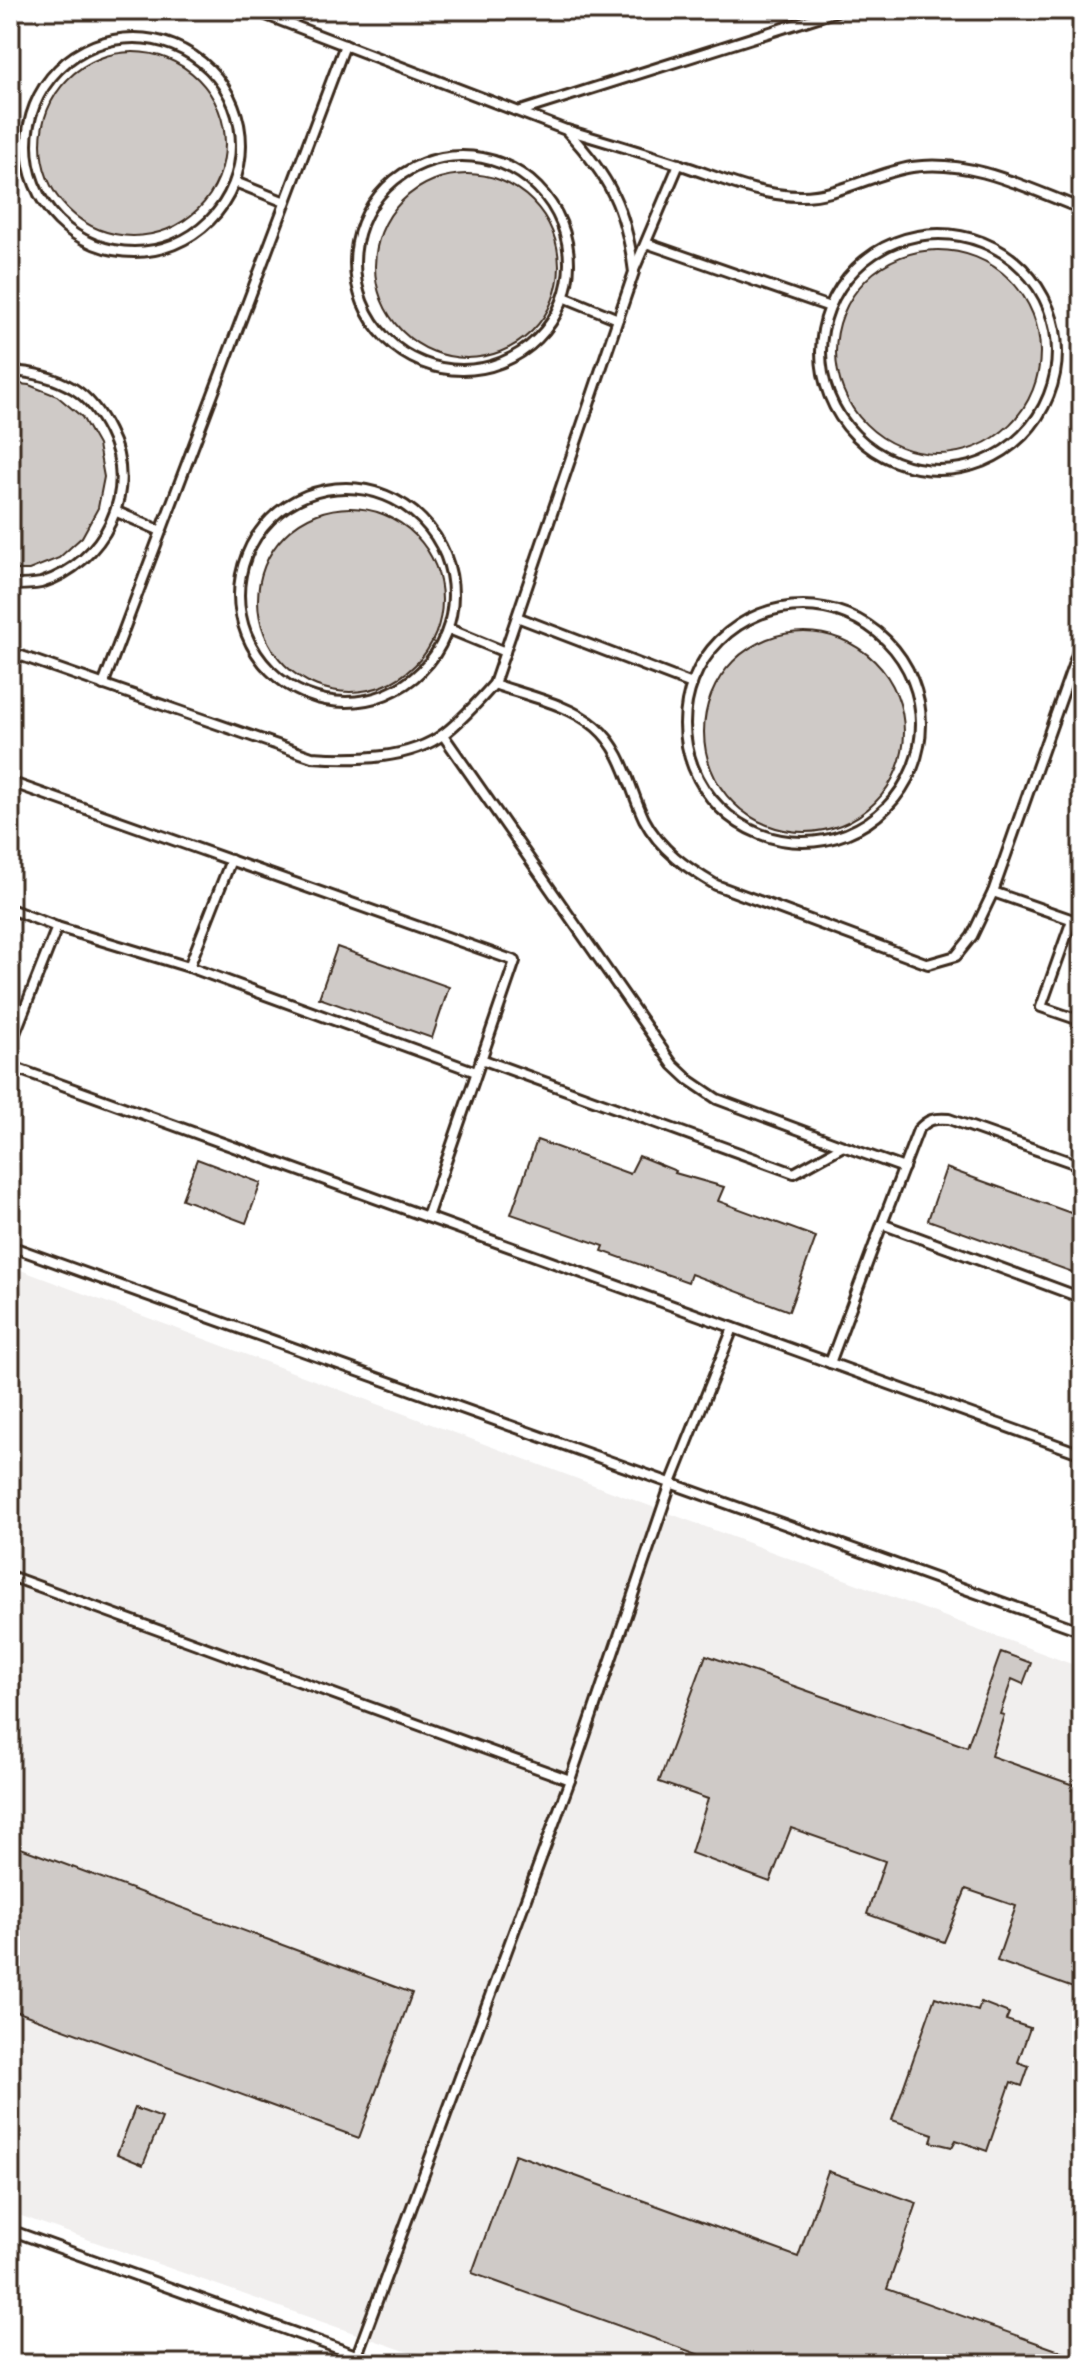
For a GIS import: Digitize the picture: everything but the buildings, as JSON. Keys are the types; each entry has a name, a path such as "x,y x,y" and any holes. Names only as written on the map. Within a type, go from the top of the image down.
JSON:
{"lane":[{"path":"253,10 566,130 763,193 826,194 912,168 942,166 984,172 1082,209"},
{"path":"520,111 840,10"},
{"path":"131,37 165,42 196,57 220,81 236,111 242,145 235,182 219,211 192,236 158,250 121,252 86,241 56,219 36,188 26,153 30,116 44,85 68,60 98,43 131,37"},
{"path":"103,685 345,45"},
{"path":"566,130 594,159 611,189 629,233 634,272"},
{"path":"459,155 493,160 524,175 548,199 564,230 570,263 564,297 547,330 520,355 486,369 449,371 414,360 384,338 363,307 354,271 358,234 372,203 395,178 425,162 459,155"},
{"path":"10,652 312,757 357,760 403,752 443,735 494,684 634,272 679,164"},
{"path":"235,182 285,202"},
{"path":"932,233 968,237 1003,252 1030,276 1049,309 1058,345 1054,382 1039,417 1014,444 982,463 945,471 908,467 874,452 846,427 828,395 820,358 827,306 863,260 895,241 932,233"},
{"path":"646,243 827,306"},
{"path":"564,297 618,319"},
{"path":"10,371 45,375 76,390 100,414 116,444 122,478 117,512 100,545 72,569 38,584 10,585"},
{"path":"344,487 377,492 408,507 433,531 449,562 454,595 449,629 432,662 404,687 370,701 333,703 298,692 268,670 248,639 239,603 243,566 257,535 280,510 310,494 344,487"},
{"path":"117,512 161,531"},
{"path":"796,605 833,609 867,624 895,648 914,680 922,717 919,754 904,789 879,816 847,835 810,843 773,839 739,824 711,799 692,766 685,730 688,693 692,684 703,659 728,632 760,613 796,605"},
{"path":"517,617 692,684"},
{"path":"449,629 505,652"},
{"path":"494,684 573,712 596,727 616,750 645,820 660,844 687,869 716,885 928,964 956,956 972,936 993,892 1082,640"},
{"path":"443,735 664,1052 689,1080 717,1099 904,1168"},
{"path":"10,782 515,961 427,1217"},
{"path":"189,967 231,860"},
{"path":"993,892 1082,923"},
{"path":"10,909 57,927 189,967 476,1072"},
{"path":"1072,920 1041,1007 1082,1021"},
{"path":"10,1046 57,927"},
{"path":"481,1059 794,1173 843,1146"},
{"path":"10,1066 1082,1454"},
{"path":"830,1363 918,1130 925,1122 935,1118 949,1119 1082,1166"},
{"path":"882,1224 1082,1298"},
{"path":"10,1246 1082,1631"},
{"path":"357,2355 570,1780 671,1483 733,1328"},
{"path":"10,1576 570,1780"},
{"path":"10,2230 381,2364"}],"shaded area":[{"path":"10,1266 1082,1668 1082,2364 442,2364 10,2212"}]}
